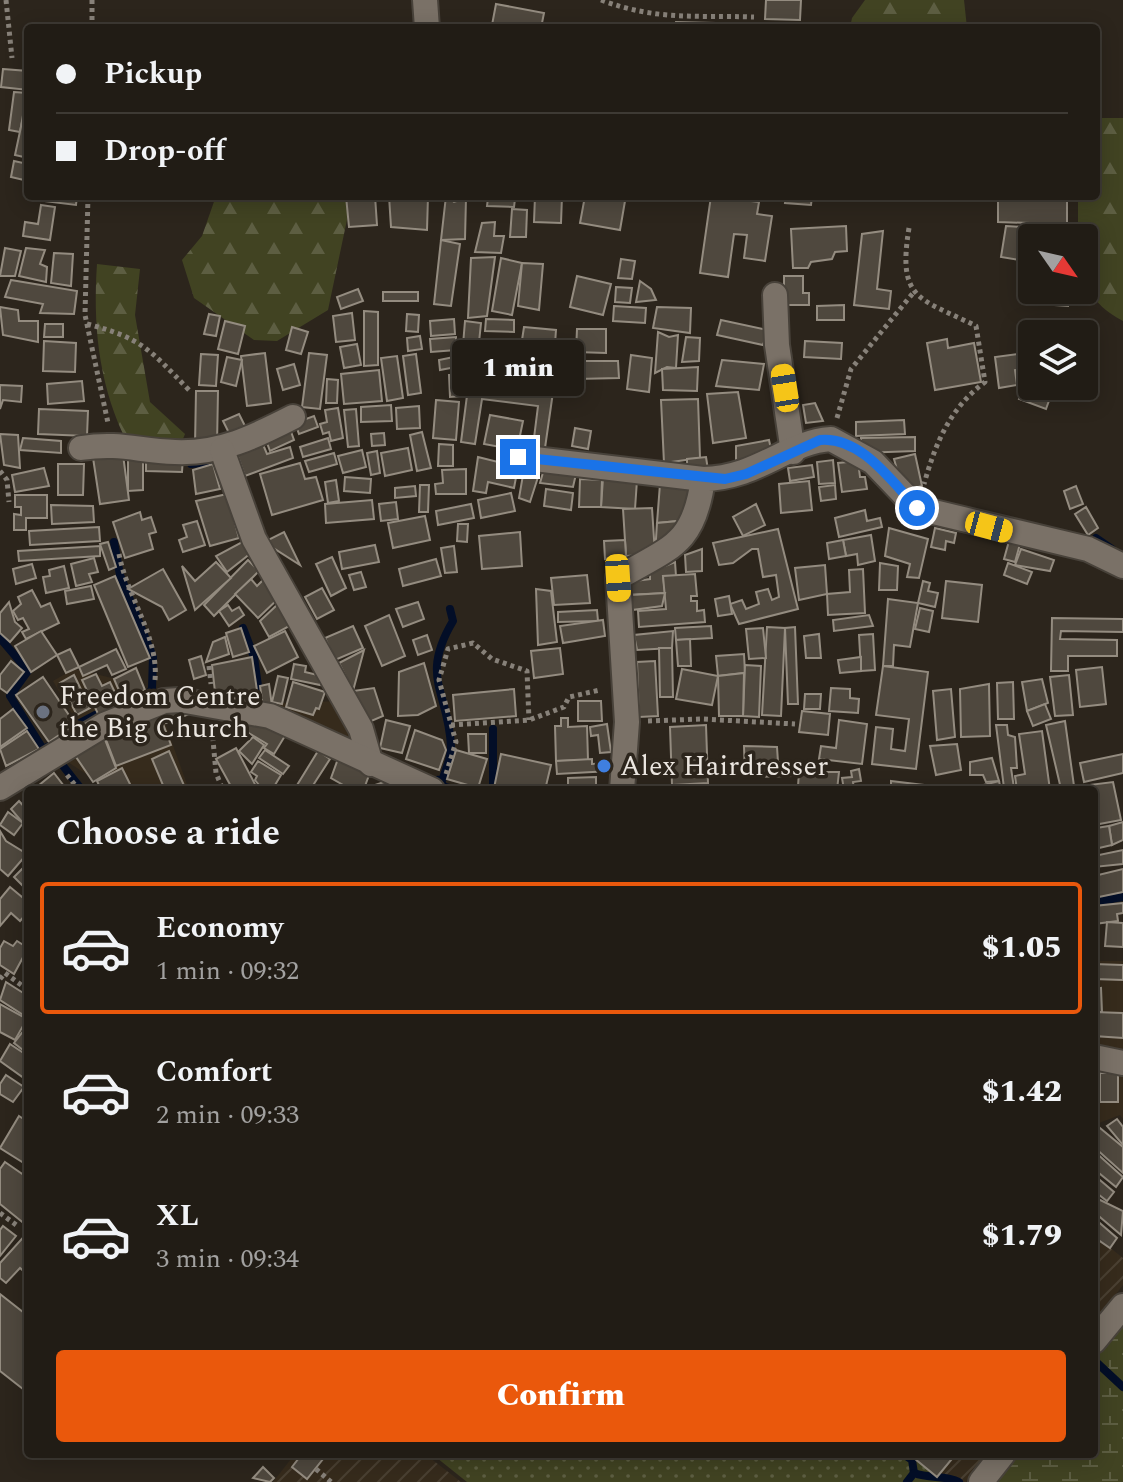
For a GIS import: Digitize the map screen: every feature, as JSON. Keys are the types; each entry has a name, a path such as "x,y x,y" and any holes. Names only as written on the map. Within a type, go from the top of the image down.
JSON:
{"street":[{"path":"425,0 427,24"},
{"path":"775,295 777,345 793,452"},
{"path":"81,448 112,443 175,452 222,450 293,417"},
{"path":"518,457 703,479 735,477 831,439 873,462 917,508 1088,549 1123,566"},
{"path":"222,450 254,539 361,729 371,764"},
{"path":"622,786 627,722 618,578 685,535 696,519 703,479"},
{"path":"0,788 104,725 155,705 180,700 270,716 371,764 438,784"},
{"path":"1098,1058 1123,1063"},
{"path":"1098,1336 1123,1306"},
{"path":"984,1478 1000,1458"}],"path":[{"path":"6,0 12,58"},
{"path":"92,0 92,24"},
{"path":"601,0 631,11 667,18 754,17"},
{"path":"88,200 87,324 112,443"},
{"path":"909,228 904,258 913,293 926,305 976,326 985,372 985,382 964,398 937,439 917,508"},
{"path":"831,439 851,369 913,293"},
{"path":"87,324 125,334 139,342 189,390"},
{"path":"0,471 7,480 9,502"},
{"path":"119,554 127,588 157,659 155,705"},
{"path":"438,784 456,742 439,680 448,649 473,643 492,659 527,671 529,720"},
{"path":"451,725 529,720 564,707 569,697 625,684"},
{"path":"211,704 216,773 221,786"},
{"path":"627,722 702,719 795,724"},
{"path":"0,979 2,972 24,987"},
{"path":"0,1213 19,1227"},
{"path":"316,1469 331,1482"}],"shaded area":[{"path":"74,669 112,678 150,699 80,728 53,681"},
{"path":"341,701 360,744 257,704"},
{"path":"161,712 188,786 105,786 60,757"},
{"path":"1098,961 1123,961 1123,1055 1098,1050"},
{"path":"1098,1066 1123,1071 1123,1119 1120,1115 1098,1123"},
{"path":"1098,1238 1123,1258 1123,1285 1098,1317"},
{"path":"292,1458 430,1458 461,1482 273,1482"},
{"path":"918,1458 985,1458 966,1482 951,1482"}],"green space":[{"path":"865,0 964,0 967,24 851,24"},
{"path":"1100,118 1123,118 1123,321 1100,305 1098,224 1078,224 1078,200 1100,200"},
{"path":"215,200 351,200 328,310 277,341 254,340 194,298 182,260 202,236"},
{"path":"97,264 140,269 135,315 150,402 185,434 180,446 142,444 123,434 108,393 99,350"},
{"path":"1123,1319 1123,1482 993,1482 1012,1458 1098,1458 1098,1350"},
{"path":"437,1458 918,1458 951,1482 467,1482"}],"building":[{"path":"766,0 801,0 800,20 765,19"},
{"path":"496,4 544,13 542,24 492,24"},
{"path":"676,22 715,23 715,24"},
{"path":"3,69 24,71 24,90 1,87"},
{"path":"14,92 24,93 20,132 9,130"},
{"path":"22,122 24,122 24,157 15,155"},
{"path":"14,161 24,163 24,180 11,177"},
{"path":"35,200 77,200 76,205"},
{"path":"346,200 375,200 377,225 349,227"},
{"path":"389,200 428,200 427,230 391,227"},
{"path":"446,200 466,200 465,239 441,240"},
{"path":"488,200 515,200 514,207 487,206"},
{"path":"535,200 562,200 561,223 534,222"},
{"path":"584,200 625,201 620,230 580,223"},
{"path":"710,200 759,202 757,214 772,216 765,261 744,258 747,235 734,234 728,277 700,273"},
{"path":"785,200 812,200 811,205 785,203"},
{"path":"998,200 1067,201 1067,224 998,222"},
{"path":"41,205 55,207 50,240 23,236 25,222 38,224"},
{"path":"512,209 527,210 526,237 510,237"},
{"path":"495,222 494,236 504,236 501,253 475,252 482,223"},
{"path":"846,226 847,251 835,252 832,259 811,262 808,268 793,268 791,229"},
{"path":"1006,226 1018,227 1018,260 1001,257"},
{"path":"883,231 877,289 891,291 889,309 854,305 862,234"},
{"path":"441,240 460,244 451,306 434,304"},
{"path":"5,248 21,251 15,276 0,276"},
{"path":"26,248 45,250 40,264 47,267 46,282 19,276"},
{"path":"54,253 73,254 71,286 51,283"},
{"path":"495,257 487,316 468,318 471,258"},
{"path":"501,258 522,263 512,315 492,311"},
{"path":"621,259 635,261 632,279 618,278"},
{"path":"522,263 543,264 539,310 518,306"},
{"path":"577,276 611,284 603,315 570,307"},
{"path":"784,276 803,276 803,293 809,293 809,305 784,305"},
{"path":"11,280 77,291 74,314 40,313 43,304 5,297"},
{"path":"640,281 651,289 656,300 636,302"},
{"path":"616,287 632,288 630,303 615,302"},
{"path":"358,289 363,301 341,309 337,297"},
{"path":"383,292 418,292 418,301 383,301"},
{"path":"844,305 844,320 817,320 817,306"},
{"path":"614,306 646,308 645,323 613,321"},
{"path":"0,307 18,310 19,321 38,321 38,342 3,335"},
{"path":"657,307 691,308 690,333 653,328"},
{"path":"364,311 378,312 378,365 364,366"},
{"path":"352,313 355,340 336,342 333,316"},
{"path":"209,314 220,316 216,336 204,334"},
{"path":"407,314 419,315 418,332 406,331"},
{"path":"454,319 455,334 431,336 430,321"},
{"path":"486,319 514,320 514,332 485,331"},
{"path":"721,320 768,330 763,345 717,335"},
{"path":"225,321 245,326 238,354 218,349"},
{"path":"465,321 481,323 476,371 461,369"},
{"path":"45,324 63,324 63,337 44,337"},
{"path":"292,327 308,332 301,354 286,350"},
{"path":"524,327 556,330 555,344 522,340"},
{"path":"577,329 606,329 606,353 576,352"},
{"path":"658,332 669,337 678,335 676,368 667,367 655,373"},
{"path":"420,336 422,349 408,351 407,338"},
{"path":"456,337 456,350 431,352 430,339"},
{"path":"686,337 700,338 699,361 682,362"},
{"path":"947,339 948,348 974,343 981,382 935,390 927,343"},
{"path":"44,341 76,343 75,372 43,371"},
{"path":"805,341 842,343 841,359 804,357"},
{"path":"357,344 361,365 344,368 340,347"},
{"path":"521,345 557,346 557,362 520,361"},
{"path":"265,353 271,403 247,406 241,356"},
{"path":"309,353 327,355 320,409 302,407"},
{"path":"201,354 218,355 216,386 199,385"},
{"path":"416,354 421,393 408,395 403,356"},
{"path":"1018,354 1018,370 1015,370 1017,385 999,388 995,357"},
{"path":"631,355 652,358 649,392 627,389"},
{"path":"397,356 403,398 387,401 381,358"},
{"path":"227,357 242,360 236,386 221,382"},
{"path":"454,357 456,367 440,370 439,360"},
{"path":"722,360 764,364 759,390 716,386"},
{"path":"576,361 618,361 619,378 576,379"},
{"path":"294,364 300,385 283,390 277,369"},
{"path":"698,367 697,391 663,390 662,369"},
{"path":"379,370 382,401 344,404 341,374"},
{"path":"449,375 461,375 462,396 450,397"},
{"path":"327,379 338,380 337,403 326,403"},
{"path":"469,380 553,392 545,448 533,446 538,406 482,399 475,444 461,442"},
{"path":"82,381 84,401 48,404 47,384"},
{"path":"0,385 22,386 21,402 3,400 0,409"},
{"path":"196,391 218,391 217,445 195,445"},
{"path":"738,392 746,438 713,443 707,394"},
{"path":"698,399 700,458 664,463 661,400"},
{"path":"436,400 459,402 456,440 433,438"},
{"path":"1022,400 1049,400 1046,409"},
{"path":"815,403 823,421 806,423 803,405"},
{"path":"391,405 392,421 361,422 361,407"},
{"path":"419,406 420,428 397,429 396,408"},
{"path":"338,408 343,438 331,441 329,432 323,434 320,424 327,422 325,410"},
{"path":"39,409 88,411 87,436 38,434"},
{"path":"356,409 359,446 348,447 344,410"},
{"path":"239,414 246,428 230,435 223,421"},
{"path":"490,415 523,421 517,450 484,444"},
{"path":"314,416 318,427 299,434 295,423"},
{"path":"904,420 905,434 856,436 856,422"},
{"path":"289,426 294,440 270,451 264,435"},
{"path":"575,428 591,431 588,449 572,446"},
{"path":"422,432 431,468 417,471 410,435"},
{"path":"384,433 385,445 372,446 371,434"},
{"path":"0,434 18,435 20,468 4,465"},
{"path":"915,437 915,451 861,453 861,438"},
{"path":"23,438 61,441 61,453 20,450"},
{"path":"328,438 331,449 303,457 300,447"},
{"path":"769,440 772,454 736,470 736,446"},
{"path":"262,442 267,454 290,447 293,458 245,476 236,451"},
{"path":"439,444 453,445 453,466 438,466"},
{"path":"122,447 129,500 100,504 92,451"},
{"path":"408,448 412,470 385,476 381,453"},
{"path":"362,450 366,467 343,473 338,456"},
{"path":"377,451 380,473 371,475 367,453"},
{"path":"334,453 337,464 309,472 305,461"},
{"path":"915,454 922,486 903,491 894,459"},
{"path":"128,455 143,455 143,490 128,491"},
{"path":"146,456 183,457 182,472 146,471"},
{"path":"478,457 518,467 514,488 488,482 486,493 473,491"},
{"path":"706,457 708,470 687,471 687,459"},
{"path":"833,460 835,483 819,484 817,462"},
{"path":"858,461 860,477 865,477 867,489 842,492 838,463"},
{"path":"300,463 305,479 316,477 323,500 272,515 260,474"},
{"path":"58,464 84,464 83,495 58,495"},
{"path":"213,464 220,489 196,494 193,470"},
{"path":"812,465 814,477 790,481 788,468"},
{"path":"44,468 49,486 15,492 12,475"},
{"path":"466,469 466,494 436,494 435,484 443,483 442,470"},
{"path":"524,469 539,474 530,502 519,498"},
{"path":"544,469 576,474 573,487 540,483"},
{"path":"345,477 371,479 370,493 344,491"},
{"path":"603,478 637,480 635,509 601,507"},
{"path":"580,479 602,480 601,507 579,507"},
{"path":"336,480 339,501 328,503 325,482"},
{"path":"809,481 812,510 781,513 779,484"},
{"path":"660,484 689,484 689,520 657,523"},
{"path":"420,485 429,485 428,512 419,512"},
{"path":"835,485 836,499 821,501 819,487"},
{"path":"415,486 416,496 395,498 395,488"},
{"path":"1076,486 1083,504 1070,509 1064,491"},
{"path":"546,489 573,493 571,510 544,506"},
{"path":"511,493 515,511 481,518 478,500"},
{"path":"227,494 239,538 210,546 196,501"},
{"path":"15,495 47,495 47,518 26,518 26,530 14,530 14,514 21,515 21,507 15,507"},
{"path":"372,500 374,519 326,523 325,504"},
{"path":"396,502 398,519 381,521 379,504"},
{"path":"471,504 474,518 438,525 436,511"},
{"path":"756,504 765,525 743,536 733,517"},
{"path":"51,505 93,506 94,522 52,524"},
{"path":"1086,507 1098,528 1088,535 1075,514"},
{"path":"652,508 655,554 626,556 623,509"},
{"path":"865,510 867,521 880,518 882,527 839,537 835,518"},
{"path":"140,512 142,520 151,517 156,532 149,534 153,549 125,558 113,522"},
{"path":"425,516 430,540 393,548 388,523"},
{"path":"689,520 655,554 657,523"},
{"path":"197,521 205,545 183,552 179,540 187,537 183,525"},
{"path":"458,524 468,524 467,542 457,541"},
{"path":"99,527 100,541 30,545 29,531"},
{"path":"889,528 928,539 919,578 907,577 910,564 885,556"},
{"path":"935,528 956,533 954,543 946,541 945,550 931,547"},
{"path":"778,529 798,609 739,624 730,604 742,600 746,609 759,604 756,592 768,589 772,600 779,597 776,575 763,577 758,549 752,549 733,563 719,565 713,543"},
{"path":"284,532 300,565 264,542"},
{"path":"520,532 522,566 482,569 479,536"},
{"path":"871,535 875,561 858,565 857,554 846,556 843,540"},
{"path":"625,540 626,556 605,559 604,541"},
{"path":"843,540 846,556 829,559 827,543"},
{"path":"244,541 251,553 227,572 216,556"},
{"path":"1009,541 1020,544 1015,562 1004,559"},
{"path":"108,542 116,567 109,570 100,544"},
{"path":"375,545 379,562 342,569 339,552"},
{"path":"100,546 100,556 19,561 18,551"},
{"path":"454,546 457,572 445,573 441,548"},
{"path":"702,549 702,571 686,572 685,555"},
{"path":"1021,549 1054,560 1050,571 1015,565"},
{"path":"332,557 346,588 331,596 316,564"},
{"path":"94,558 98,572 89,574 92,582 76,586 71,564"},
{"path":"436,559 441,576 403,586 399,569"},
{"path":"248,560 259,571 214,616 204,605"},
{"path":"216,562 231,578 195,610 182,566 195,581"},
{"path":"675,562 676,576 663,576 665,593 627,595 626,582 650,579 650,572"},
{"path":"880,563 898,566 897,590 879,590"},
{"path":"1008,563 1032,572 1027,584 1004,575"},
{"path":"32,564 36,578 16,584 13,569"},
{"path":"825,565 827,594 799,600 795,568"},
{"path":"64,566 69,588 46,593 43,577 50,576 49,570"},
{"path":"163,569 186,610 169,620 162,607 128,589"},
{"path":"863,569 865,613 828,615 827,594 850,592 849,570"},
{"path":"361,572 366,587 354,590 349,575"},
{"path":"695,574 697,596 691,596 691,601 697,601 697,611 704,610 705,622 639,627 638,611 666,609 663,576"},
{"path":"587,575 590,603 554,605 551,578"},
{"path":"115,576 150,658 128,667 94,585"},
{"path":"265,578 281,596 258,618 235,594 251,579 257,586"},
{"path":"923,581 930,583 928,591 938,593 935,607 918,603"},
{"path":"946,581 982,585 978,622 942,618"},
{"path":"91,586 94,599 67,604 65,591"},
{"path":"322,588 334,610 317,619 305,597"},
{"path":"536,589 551,591 557,642 538,645"},
{"path":"32,590 41,607 50,603 59,623 26,639 22,632 29,629 23,618 18,620 13,611 21,604 18,597"},
{"path":"665,593 662,606 632,610 631,595"},
{"path":"729,596 732,614 718,616 715,599"},
{"path":"888,599 918,603 910,647 894,645 893,666 883,666"},
{"path":"9,602 15,622 22,628 10,642 0,633 0,613"},
{"path":"418,602 424,619 403,627 396,609"},
{"path":"228,605 232,611 239,607 244,615 229,626 219,611"},
{"path":"277,605 295,623 269,637 260,621"},
{"path":"920,608 933,611 929,632 915,629"},
{"path":"597,610 598,621 558,622 558,612"},
{"path":"389,615 405,656 382,666 365,626"},
{"path":"869,615 873,626 834,631 833,620"},
{"path":"1052,618 1123,619 1123,632 1061,631 1060,639 1117,640 1117,656 1068,656 1068,671 1051,671"},
{"path":"603,620 605,636 563,643 560,626"},
{"path":"353,626 363,648 335,660 325,638"},
{"path":"711,626 712,638 676,640 675,628"},
{"path":"767,627 785,628 781,716 762,715"},
{"path":"795,627 798,704 788,704 785,628"},
{"path":"241,628 249,652 233,657 226,633"},
{"path":"763,628 766,658 749,659 746,629"},
{"path":"41,631 57,655 31,672 15,646"},
{"path":"285,631 298,657 267,673 254,646"},
{"path":"673,631 672,648 637,650 634,635"},
{"path":"819,634 821,658 806,658 804,636"},
{"path":"873,634 875,670 861,671 859,635"},
{"path":"427,635 432,650 418,655 413,640"},
{"path":"225,637 229,654 206,662 213,642"},
{"path":"690,639 691,666 678,666 676,640"},
{"path":"560,648 563,674 534,678 531,651"},
{"path":"659,648 672,648 673,697 660,697"},
{"path":"70,649 79,667 66,673 57,655"},
{"path":"116,649 126,669 112,675 107,665 83,676 79,667"},
{"path":"364,650 353,691 339,663"},
{"path":"744,654 745,673 718,676 716,656"},
{"path":"201,656 206,675 194,679 189,660"},
{"path":"252,657 258,697 216,701 212,665"},
{"path":"861,657 861,671 840,673 838,660"},
{"path":"11,661 24,672 7,693 0,688 0,675"},
{"path":"655,661 658,716 639,717 637,662"},
{"path":"424,663 436,706 418,715 398,716 399,672"},
{"path":"294,664 306,666 305,672 322,676 320,685 291,679"},
{"path":"745,665 761,666 759,717 743,716"},
{"path":"883,666 928,672 916,769 872,764 876,727 893,729 891,749 905,751 909,719 876,715"},
{"path":"1102,667 1106,704 1080,707 1076,670"},
{"path":"136,668 145,690 123,700 114,679"},
{"path":"682,669 718,676 712,705 676,699"},
{"path":"744,673 743,716 719,716 718,676"},
{"path":"96,674 102,686 110,682 121,705 99,716 82,680"},
{"path":"74,675 90,708 77,715 60,683"},
{"path":"1069,675 1073,715 1055,716 1050,677"},
{"path":"278,676 288,678 282,704 272,702"},
{"path":"43,677 75,724 49,742 16,695"},
{"path":"1042,679 1048,703 1027,711 1022,682"},
{"path":"293,682 325,692 319,709 316,708 313,715 286,707"},
{"path":"1013,682 1014,719 998,719 997,683"},
{"path":"269,684 272,706 263,707 260,686"},
{"path":"989,684 990,736 961,737 960,689"},
{"path":"374,688 383,716 369,722 353,691"},
{"path":"831,688 850,689 850,698 859,699 858,713 829,711"},
{"path":"514,689 516,716 455,721 453,695"},
{"path":"951,689 955,737 937,740 933,691"},
{"path":"805,694 821,694 820,709 804,709"},
{"path":"578,701 601,701 602,721 578,721"},
{"path":"189,704 192,713 166,723 162,714"},
{"path":"1045,704 1051,719 1033,726 1027,711"},
{"path":"13,709 27,728 0,747 0,719"},
{"path":"802,711 830,714 828,735 799,732"},
{"path":"252,712 288,731 274,754 264,748 267,744 242,729"},
{"path":"160,716 171,745 116,766 105,737"},
{"path":"561,718 568,718 568,727 587,726 588,760 556,761 555,726 561,726"},
{"path":"386,720 410,726 402,753 380,748"},
{"path":"839,720 867,724 862,764 819,759 821,746 836,748"},
{"path":"1065,721 1074,786 1060,786 1046,725"},
{"path":"607,724 611,752 600,753 598,735 591,736 590,727"},
{"path":"706,725 708,783 672,785 670,727"},
{"path":"996,725 1007,725 1008,735 1015,737 1017,768 1011,768 1014,786 1004,786"},
{"path":"415,730 442,740 446,750 439,770 406,759"},
{"path":"27,731 39,749 6,766 0,749"},
{"path":"1042,731 1049,786 1016,786 1015,776 1025,774 1019,734"},
{"path":"468,734 486,734 486,753 469,753"},
{"path":"104,737 116,768 93,782 74,754"},
{"path":"253,737 264,745 252,764 239,751"},
{"path":"957,744 961,770 936,775 930,746"},
{"path":"744,746 777,747 778,762 792,762 792,776 745,777"},
{"path":"236,748 256,786 231,786 216,759"},
{"path":"265,750 289,766 283,774 259,758"},
{"path":"456,750 487,759 479,786 447,779"},
{"path":"169,751 184,786 163,786 152,759"},
{"path":"318,751 330,759 313,786 296,786"},
{"path":"501,754 551,765 546,786 494,786"},
{"path":"1123,754 1123,773 1084,782 1080,763"},
{"path":"339,756 372,767 365,786 345,786 331,778"},
{"path":"992,758 999,781 986,782 983,775 970,775 970,762"},
{"path":"592,759 592,764 609,763 610,771 557,774 556,761"},
{"path":"258,761 281,775 274,786 260,786 255,780 257,776 251,772"},
{"path":"122,768 131,786 99,786 97,781"},
{"path":"859,769 861,781 853,782 854,786 843,786 842,778 852,777 851,771"},
{"path":"799,772 839,772 837,786 798,786"},
{"path":"54,773 64,786 38,786"},
{"path":"596,777 596,786 568,786 568,778"},
{"path":"393,779 394,786 372,786"},
{"path":"891,781 932,786 891,786"},
{"path":"999,781 1000,786 980,786"},
{"path":"1113,782 1121,820 1098,824 1098,786 1081,786"},
{"path":"19,801 24,807 24,824 11,809"},
{"path":"8,812 23,823 14,835 0,825"},
{"path":"1123,822 1123,840 1112,845 1109,826"},
{"path":"1109,826 1112,845 1099,848 1098,828"},
{"path":"0,831 6,841 24,852 24,857 8,876 0,869"},
{"path":"1123,850 1123,864 1098,867 1098,855"},
{"path":"24,867 24,887 14,877"},
{"path":"1123,869 1123,892 1098,897 1098,875"},
{"path":"10,887 24,899 24,916 20,921 11,913 0,926 0,899"},
{"path":"1123,903 1123,913 1117,914 1118,921 1098,924 1098,906"},
{"path":"1107,922 1123,923 1123,947 1105,946"},
{"path":"4,941 13,946 17,941 24,945 24,955 14,974 0,965 0,948"},
{"path":"1098,964 1123,965 1123,980 1098,979"},
{"path":"6,982 24,993 24,1015 0,1000"},
{"path":"1098,988 1101,988 1102,1012 1098,1012"},
{"path":"0,1004 24,1017 24,1024 15,1040 0,1032"},
{"path":"1098,1012 1123,1013 1123,1038 1098,1036"},
{"path":"24,1030 24,1051 14,1043"},
{"path":"10,1044 24,1053 24,1078 0,1061"},
{"path":"1100,1073 1118,1073 1118,1102 1100,1102"},
{"path":"6,1075 24,1087 13,1102 0,1094 0,1084"},
{"path":"19,1116 24,1119 24,1163 0,1148"},
{"path":"1117,1119 1123,1127 1123,1145 1107,1126"},
{"path":"1100,1128 1123,1147 1123,1173 1098,1151"},
{"path":"1098,1155 1123,1177 1116,1187 1098,1172"},
{"path":"5,1162 24,1175 24,1223 0,1204 0,1169"},
{"path":"1098,1178 1114,1192 1107,1201 1098,1194"},
{"path":"1098,1199 1123,1211 1121,1235 1098,1215"},
{"path":"1098,1221 1117,1238 1110,1248 1098,1240"},
{"path":"3,1226 16,1236 0,1256 0,1230"},
{"path":"24,1236 24,1272 20,1268 6,1283 0,1278 0,1263"},
{"path":"0,1294 24,1313 24,1390 0,1371"},
{"path":"299,1458 324,1458 307,1479 292,1467"},
{"path":"914,1458 953,1458 937,1477"},
{"path":"263,1467 274,1478 270,1482 253,1478"}],"waterway":[{"path":"191,464 216,462 219,469"},
{"path":"1096,538 1112,549"},
{"path":"114,542 120,575 153,657 152,689 146,696 124,703"},
{"path":"441,783 451,747 437,671 443,641 453,621 450,609"},
{"path":"243,628 254,657 261,708 265,709"},
{"path":"0,638 28,671 10,696 43,749 49,746"},
{"path":"76,725 95,715"},
{"path":"493,729 493,786"},
{"path":"60,762 79,786"},
{"path":"438,780 444,786"},
{"path":"1098,901 1123,897"},
{"path":"1098,1364 1123,1387"},
{"path":"909,1458 914,1473"},
{"path":"907,1482 914,1473 959,1482"}],"place":[{"name":"Freedom Centre the Big Church","path":"43,712"},
{"name":"Alex Hairdresser","path":"604,766"}],"route":[{"path":"518,457 725,479 746,474 820,440 831,439 843,442 873,462 917,508"}]}
